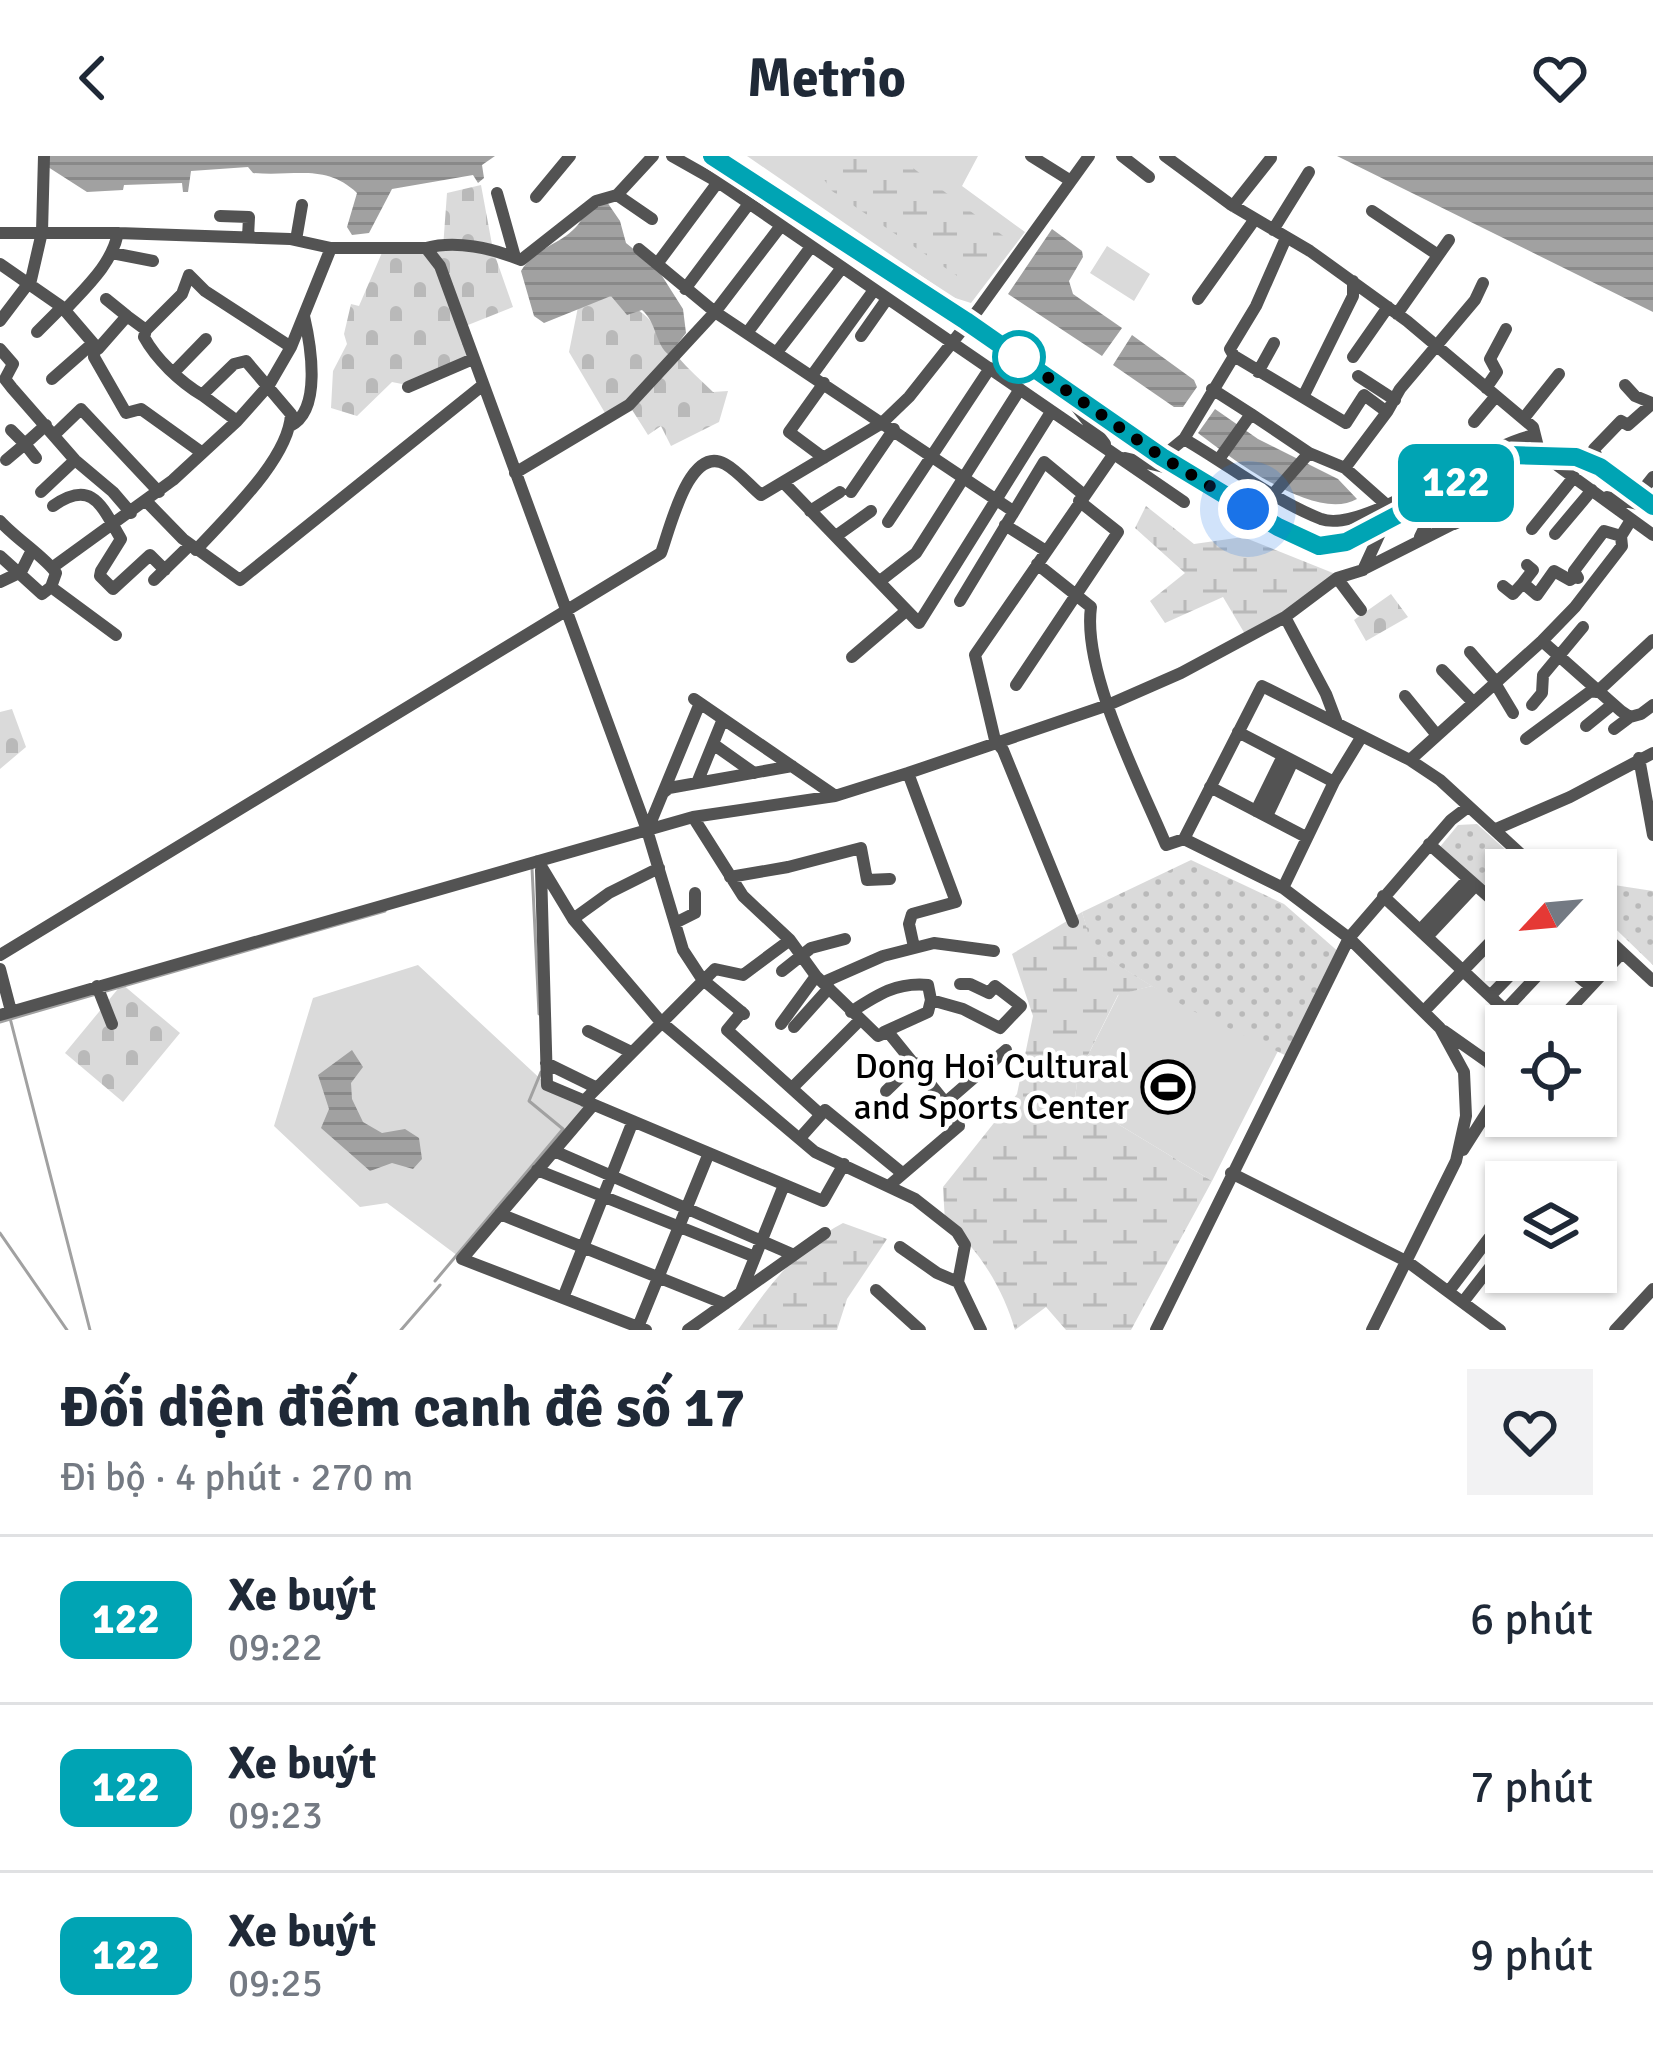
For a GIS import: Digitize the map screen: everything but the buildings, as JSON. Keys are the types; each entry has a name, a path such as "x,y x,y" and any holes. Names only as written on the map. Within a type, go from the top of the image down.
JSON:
{"main road":[{"path":"712,156 966,321 1162,457 1278,527 1319,546 1346,542 1388,513 1511,455 1576,457 1600,467 1653,507"}],"street":[{"path":"0,321 30,282 42,232 44,156"},
{"path":"536,197 570,156"},
{"path":"0,233 296,240 331,248 441,244 488,249 521,260 596,201 617,195 653,156"},
{"path":"672,156 718,182 1184,502"},
{"path":"1031,156 1071,182"},
{"path":"810,511 845,492 888,426 1089,156"},
{"path":"1122,156 1149,177"},
{"path":"1165,156 1392,310 1524,418 1541,455 1653,535"},
{"path":"1233,206 1271,158"},
{"path":"1309,172 1279,234 1256,307 1230,349 1258,372 1346,423 1364,395 1391,406"},
{"path":"657,264 718,182"},
{"path":"497,193 515,257"},
{"path":"617,195 652,219"},
{"path":"296,240 302,205"},
{"path":"685,289 748,205"},
{"path":"1372,211 1438,255"},
{"path":"220,215 249,217 248,238"},
{"path":"1198,299 1255,219"},
{"path":"515,473 629,405 715,312 780,227"},
{"path":"37,332 64,309 112,253 118,233"},
{"path":"1353,357 1449,240"},
{"path":"53,567 147,502 237,422 269,385 291,347 331,248"},
{"path":"426,248 440,266 569,610 647,830 683,950 702,979 743,1013 727,1030 820,1114"},
{"path":"747,333 811,248"},
{"path":"639,249 715,312 1013,511"},
{"path":"112,253 153,262"},
{"path":"0,264 64,309 100,349 127,316"},
{"path":"777,352 842,269"},
{"path":"237,422 150,348 146,330 182,294 190,275 206,291 291,347"},
{"path":"1304,395 1353,296 1353,281"},
{"path":"1345,468 1400,389 1475,300 1483,283"},
{"path":"824,458 789,432 874,290"},
{"path":"861,336 887,298"},
{"path":"106,299 146,330"},
{"path":"290,426 298,423 309,402 303,315"},
{"path":"1474,422 1491,392 1497,372 1490,359 1506,329"},
{"path":"174,372 206,339"},
{"path":"1258,372 1274,343"},
{"path":"52,379 94,345"},
{"path":"94,345 94,356 126,413 141,408 201,452"},
{"path":"0,349 13,364 5,379 75,460 131,513"},
{"path":"1162,457 1184,439 1234,356"},
{"path":"409,387 473,359"},
{"path":"52,506 72,494 86,494 101,505 121,539 101,571 113,590 150,555 159,575 251,490 290,426 291,413 246,361 234,364 202,395"},
{"path":"888,522 990,368"},
{"path":"1524,418 1559,374"},
{"path":"1358,376 1391,406"},
{"path":"147,502 193,547 240,580 483,385"},
{"path":"1600,467 1594,448 1621,421 1628,425 1653,403 1625,386"},
{"path":"1062,388 1113,455 1188,473"},
{"path":"880,581 916,553 1020,389"},
{"path":"1212,389 1309,453 1345,468 1388,513"},
{"path":"6,460 81,409 159,492"},
{"path":"783,482 920,622 1051,412"},
{"path":"1219,459 1250,414"},
{"path":"0,955 661,553 692,472 706,461 722,461 761,495 888,426"},
{"path":"11,430 35,458"},
{"path":"1184,439 1274,494 1332,521 1388,513 1475,459 1535,435"},
{"path":"1274,494 1309,453"},
{"path":"1072,922 995,740 975,656 1113,455"},
{"path":"41,491 75,460"},
{"path":"960,601 1044,462 1118,532 1016,685"},
{"path":"1453,524 1475,474"},
{"path":"1532,529 1574,477"},
{"path":"1638,496 1653,477"},
{"path":"1418,541 1443,490"},
{"path":"1596,493 1653,507"},
{"path":"1555,534 1596,493"},
{"path":"836,536 871,511"},
{"path":"0,968 5,1013 99,991 693,817 835,796 1108,705 1181,673 1285,617 1337,578 1484,511"},
{"path":"1363,570 1388,513"},
{"path":"1410,760 1542,641 1622,546 1621,536 1631,520"},
{"path":"0,521 53,567 51,587 42,593 0,556"},
{"path":"1005,525 1046,551"},
{"path":"1590,587 1574,571 1604,532 1621,536"},
{"path":"0,581 18,574 31,552"},
{"path":"1036,564 1091,607 1088,626 1108,705 1166,844 1184,839 1283,888 1349,938 1440,1028 1485,1060"},
{"path":"1503,586 1513,594 1533,570 1527,565"},
{"path":"1523,583 1537,595 1554,571 1570,580 1576,576"},
{"path":"1337,578 1361,610"},
{"path":"51,587 116,635"},
{"path":"852,657 906,610"},
{"path":"1285,617 1336,723"},
{"path":"1532,705 1541,693 1543,675 1583,627"},
{"path":"1598,692 1653,640"},
{"path":"1542,641 1630,716"},
{"path":"1469,652 1496,683 1513,713"},
{"path":"1442,670 1473,702"},
{"path":"1184,839 1262,686 1410,760 1441,780 1516,849"},
{"path":"1526,740 1592,691 1598,692"},
{"path":"1405,696 1436,734"},
{"path":"647,830 697,701 835,796"},
{"path":"1586,726 1612,704"},
{"path":"1614,729 1653,705"},
{"path":"697,783 723,719"},
{"path":"1238,733 1334,782"},
{"path":"1283,888 1334,782 1363,736"},
{"path":"713,744 725,767"},
{"path":"1496,829 1653,753"},
{"path":"1261,813 1288,758"},
{"path":"1639,758 1653,835"},
{"path":"706,761 754,773 796,769"},
{"path":"663,793 697,783 725,767 754,773"},
{"path":"792,802 799,790 796,769"},
{"path":"908,773 956,902 912,914 914,947"},
{"path":"1210,787 1306,836"},
{"path":"1156,1330 1349,938 1429,844 1468,807"},
{"path":"693,817 743,896 878,1036"},
{"path":"1429,844 1485,894"},
{"path":"730,877 860,848 867,880 890,878"},
{"path":"539,865 573,919 660,1021 814,1152 891,1184 960,1236 964,1245 958,1282 981,1330"},
{"path":"539,865 547,1085 823,1201 844,1164"},
{"path":"573,919 609,893 658,868"},
{"path":"1424,933 1472,883"},
{"path":"675,923 694,913 695,893"},
{"path":"1383,896 1500,1005"},
{"path":"782,971 811,948 845,939"},
{"path":"709,1153 642,1328 462,1258 554,1151 597,1088 702,979 715,969 743,975 790,940"},
{"path":"787,1026 823,982 872,960 934,943 994,951"},
{"path":"1424,1011 1485,947"},
{"path":"1617,948 1653,981"},
{"path":"1572,1005 1622,953"},
{"path":"1490,996 1505,981"},
{"path":"1510,1005 1534,981"},
{"path":"1584,981 1589,985"},
{"path":"794,1086 855,1016 884,991 906,983 928,985 928,1012 878,1036"},
{"path":"931,1000 963,1009 1000,1028 1022,1006 995,986 988,993 960,984"},
{"path":"99,991 112,1024"},
{"path":"1440,1028 1464,1072 1466,1116 1456,1161"},
{"path":"588,1030 631,1052"},
{"path":"878,1036 888,1032 946,1102 959,1126 891,1184"},
{"path":"946,1102 1006,1050"},
{"path":"546,1063 597,1088"},
{"path":"886,1090 915,1063"},
{"path":"800,1138 825,1110 902,1173"},
{"path":"1372,1330 1456,1161 1485,1115"},
{"path":"563,1298 633,1121"},
{"path":"554,1151 794,1255"},
{"path":"537,1170 755,1257"},
{"path":"1231,1173 1408,1262 1500,1330"},
{"path":"740,1293 784,1184"},
{"path":"500,1214 725,1304"},
{"path":"688,1330 825,1233"},
{"path":"1449,1291 1489,1238 1503,1243 1505,1248 1463,1302"},
{"path":"900,1247 958,1282"},
{"path":"1615,1330 1653,1289"},
{"path":"876,1290 920,1330"}],"green space":[{"path":"747,156 978,156 962,186 1025,232 971,303 952,297"},
{"path":"897,156 1010,241 972,286 832,191 810,159"},
{"path":"481,185 493,250 513,307 463,327 473,359 412,386 392,382 357,416 331,408 333,371 347,344 344,334 351,304 359,306 384,248 443,248 447,193"},
{"path":"1107,246 1150,274 1134,301 1090,273"},
{"path":"611,296 644,314 713,392 728,391 719,422 671,446 661,426 648,435 629,405 608,418 569,352 578,307"},
{"path":"1146,506 1194,544 1243,537 1338,575 1285,614 1245,634 1223,597 1165,623 1150,601 1185,573 1135,528"},
{"path":"1391,594 1408,617 1366,641 1354,620"},
{"path":"12,709 26,747 0,769 0,712"},
{"path":"1477,824 1505,849 1485,849 1485,888 1439,848 1458,825"},
{"path":"1191,860 1284,904 1341,954 1289,1057 1189,1009 1093,950 1082,912"},
{"path":"1617,885 1653,891 1653,965 1617,930"},
{"path":"1082,912 1094,950 1152,986 1118,995 1078,1075 1075,1098 1212,1181 1131,1330 1066,1330 1046,1307 1015,1330 988,1270 945,1222 943,1187 1017,1094 1033,1016 1012,954"},
{"path":"418,965 547,1085 593,1105 462,1259 387,1203 360,1207 274,1126 313,998"},
{"path":"122,984 180,1033 123,1102 65,1053"},
{"name":"Dong Hoi Cultural and Sports Center","path":"1152,986 1279,1049 1212,1181 1075,1098 1078,1075 1119,994"},
{"path":"843,1223 887,1239 847,1299 837,1330 738,1330 797,1257"}],"shaded area":[{"path":"48,156 495,156 482,165 484,178 478,183 473,175 392,189 369,233 352,235 347,227 357,193 333,178 253,173 248,167 191,171 188,192 183,192 182,183 87,192 48,167"},
{"path":"1337,156 1653,156 1653,312"},
{"path":"607,202 620,221 626,243 657,268 683,309 686,333 669,355 642,310 627,315 611,296 544,323 534,316 521,271 572,231 584,214"},
{"path":"1052,229 1082,251 1069,281 1073,294 1122,328 1102,356 1008,294"},
{"path":"1132,335 1194,380 1197,387 1183,407 1174,407 1113,365"},
{"path":"1215,409 1258,439 1338,479 1357,499 1319,502 1252,471 1198,433"},
{"path":"352,1050 363,1067 351,1083 352,1099 363,1122 382,1133 405,1129 419,1138 422,1159 413,1169 392,1163 370,1171 321,1128 329,1109 318,1075"}],"waterway":[{"path":"532,868 539,1014"},
{"path":"106,991 385,911"},
{"path":"0,1022 96,994"},
{"path":"10,1018 90,1330"},
{"path":"435,1281 563,1129 529,1101 541,1072"},
{"path":"0,1233 67,1330"},
{"path":"401,1330 440,1285"}],"bus line":[{"name":"122","path":"712,156 966,321 1162,457 1278,527 1319,546 1346,542 1511,455 1576,457 1600,467 1653,506"}],"place":[{"name":"Dong Hoi Cultural and Sports Center","path":"1168,1087"}],"route":[{"path":"1019,357 1007,349 1162,457 1248,509"}]}
